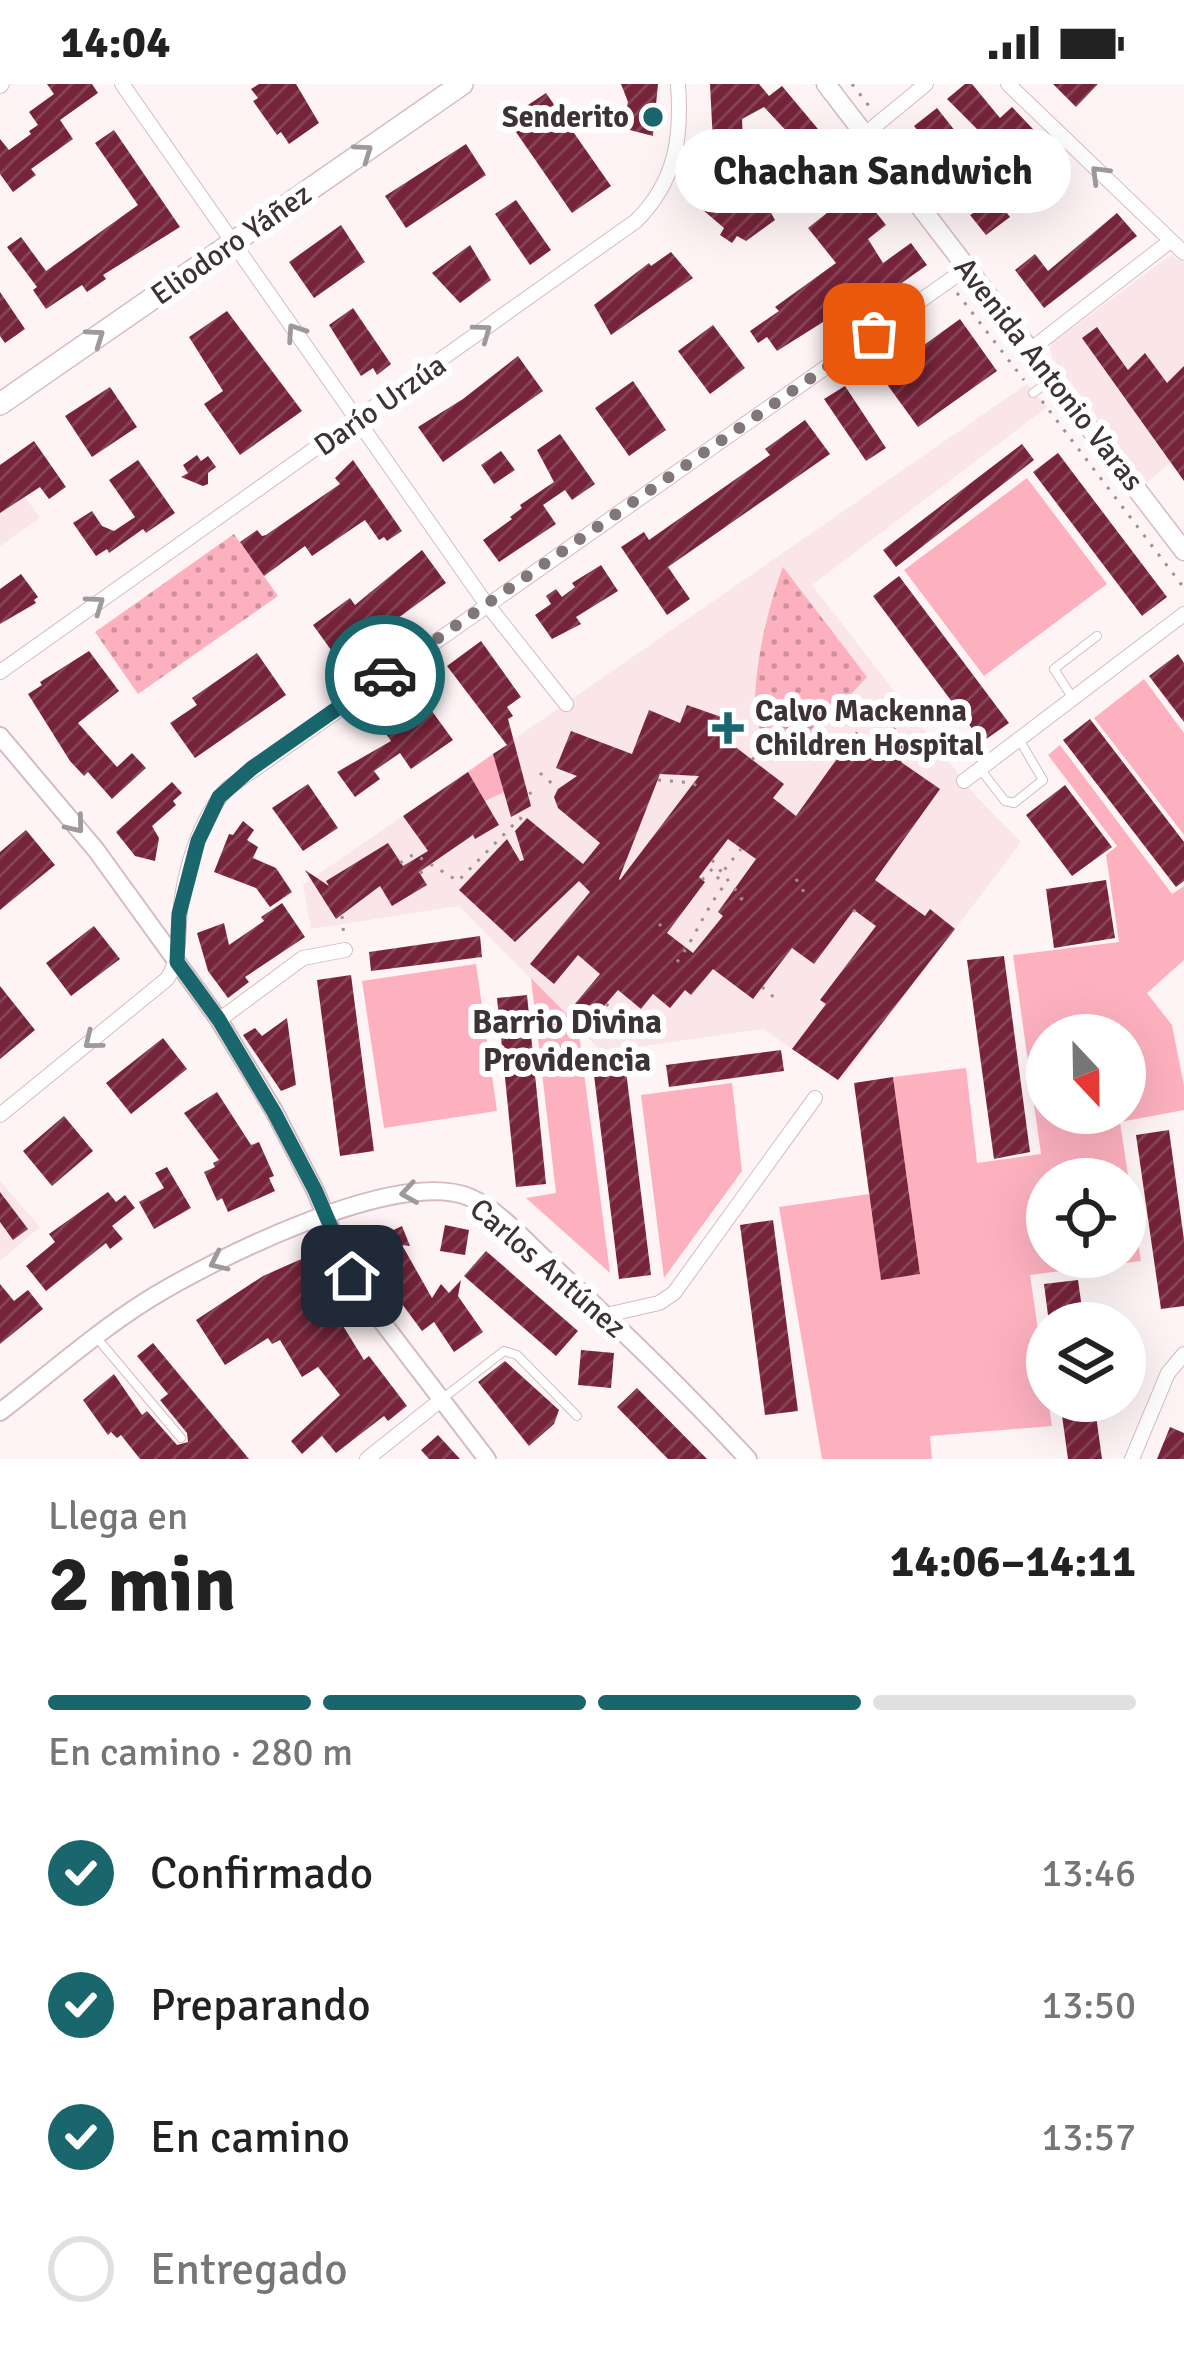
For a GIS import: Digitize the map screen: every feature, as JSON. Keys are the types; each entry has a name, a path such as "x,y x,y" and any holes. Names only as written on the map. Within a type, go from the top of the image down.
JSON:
{"main road":[{"name":"Eliodoro Yáñez","path":"0,404 462,84"},
{"name":"Avenida Antonio Varas","path":"826,84 1184,551"}],"street":[{"path":"122,84 486,604 566,704"},
{"name":"Darío Urzúa","path":"0,672 625,231 646,212 675,161 681,125 678,84"},
{"path":"864,135 926,84"},
{"path":"1008,84 1184,253"},
{"path":"1030,350 1168,242"},
{"path":"0,1115 159,987 177,962 185,880 204,824 219,797 252,768 968,268"},
{"path":"964,782 1184,614"},
{"path":"0,736 70,817 219,1020 274,1112 370,1306 487,1459"},
{"path":"219,1020 303,958 345,950"},
{"path":"607,1315 659,1303 674,1293 815,1098"},
{"name":"Carlos Antúnez","path":"0,1412 96,1336 212,1264 326,1217 428,1189 465,1196 494,1213 607,1315 748,1459"},
{"path":"1132,1459 1168,1373 1184,1354"},
{"path":"367,1459 442,1399"}],"lane":[{"path":"1034,393 1052,379"},
{"path":"1073,698 1054,669 1097,636"},
{"path":"980,770 1009,803 1041,784 1042,777 1019,740"},
{"path":"96,1336 181,1438"},
{"path":"442,1399 504,1351 517,1355 577,1416"}],"path":[{"path":"958,294 1184,588"},
{"path":"881,749 895,728"},
{"path":"752,760 767,740"},
{"path":"540,773 557,790"},
{"path":"658,780 693,783 700,789"},
{"path":"529,794 539,788"},
{"path":"400,863 414,854 458,881 520,818 526,823"},
{"path":"717,879 741,849"},
{"path":"702,880 714,862 742,898 737,904"},
{"path":"420,873 428,870"},
{"path":"796,879 804,892"},
{"path":"677,962 693,941 708,904 728,881"},
{"path":"853,910 862,916"},
{"path":"659,926 667,918"},
{"path":"762,987 776,999"},
{"path":"606,1004 620,1014"}],"shaded area":[{"path":"1171,255 1184,263 1184,452 1146,483 1053,359 1050,348"},
{"name":"Calvo Mackenna Children Hospital","path":"1027,384 1047,407 812,585 974,794 1021,842 844,1076 838,1080 763,1029 602,1052 459,906 311,929 303,885"},
{"path":"0,461 40,518 0,546"},
{"path":"1027,478 1107,584 984,676 904,570"},
{"path":"234,534 278,596 138,694 95,632"},
{"path":"783,567 867,677 820,726 791,745 770,743 759,728 755,703 763,639"},
{"path":"1144,679 1184,733 1184,835 1094,718"},
{"path":"1060,745 1172,894 1184,886 1184,960 1147,993 1172,1025 1184,1110 1146,1117 1146,1014 1026,1014 1026,1047 1013,955 1119,942 1106,855 1117,846 1048,755"},
{"path":"493,754 504,792 485,801 468,772"},
{"path":"476,964 497,1111 384,1128 362,981"},
{"path":"531,978 578,1026 610,1273 526,1198 556,1193"},
{"path":"966,1068 977,1163 1041,1154 1038,1134 1122,1134 1125,1158 1026,1158 1026,1278 1030,1278 1034,1302 1026,1302 1026,1422 1051,1422 1052,1426 930,1436 932,1459 822,1459 779,1207 869,1194 881,1279 920,1274 893,1077"},
{"path":"732,1083 742,1171 664,1278 641,1095"},
{"path":"0,1181 40,1227 0,1261"}],"building":[{"path":"47,84 92,84 98,93 60,120 73,139 31,169 36,175 13,192 0,174 0,139 9,150 31,134 38,125 29,112 54,94"},
{"path":"259,84 296,84 319,123 289,144 253,101 258,98 251,89"},
{"path":"621,84 658,84 653,136 622,128 628,102"},
{"path":"710,84 759,84 769,96 782,86 859,178 853,183 886,225 868,239 883,263 911,243 927,265 872,304 866,295 777,351 767,337 758,343 750,331 836,263 808,228 837,205 799,154 804,150 764,107 742,119 743,141 713,143"},
{"path":"965,84 972,84 1000,118 1012,107 1070,168 1040,205 1025,190 1031,183 994,138 990,142 947,99"},
{"path":"1053,84 1098,84 1076,107"},
{"path":"546,93 611,186 572,213 507,119"},
{"path":"937,108 993,179 985,185 1010,217 986,235 970,215 975,212 939,166 944,163 914,126"},
{"path":"114,130 180,227 103,275 106,279 87,292 82,285 46,309 33,290 37,287 7,247 21,237 46,271 138,205 95,143"},
{"path":"466,144 486,175 406,228 385,196"},
{"path":"726,171 756,186 775,220 746,241 737,236 732,243 720,235 724,228 703,210"},
{"path":"516,200 551,250 530,265 495,214"},
{"path":"1117,213 1137,236 1044,308 1015,270 1035,254 1048,271"},
{"path":"341,225 365,262 314,298 289,262"},
{"path":"470,245 491,280 460,303 432,273"},
{"path":"671,252 693,278 611,335 594,305"},
{"path":"0,292 25,329 5,343 0,336"},
{"path":"353,308 391,364 377,375 373,368 361,376 329,325"},
{"path":"227,311 302,411 240,455 204,404 223,391 189,337"},
{"path":"960,319 997,371 918,427 881,376"},
{"path":"713,325 745,368 710,394 678,351"},
{"path":"1097,327 1128,370 1145,353 1167,383 1184,366 1184,481 1082,338"},
{"path":"518,356 543,391 443,462 418,427"},
{"path":"633,381 666,430 629,456 595,408"},
{"path":"845,386 886,448 866,461 824,399"},
{"path":"110,387 137,427 92,457 65,416"},
{"path":"805,420 830,454 668,567 690,599 667,615 621,547 644,532 649,540 770,455 765,449"},
{"path":"560,434 595,484 572,500 565,490 543,505 556,524 499,562 483,540 512,519 520,505 554,482 537,450"},
{"path":"34,441 66,487 49,499 40,487 0,513 0,465"},
{"path":"1022,444 1034,460 896,567 883,550"},
{"path":"501,451 515,470 494,484 481,465"},
{"path":"1058,453 1167,597 1142,616 1033,472"},
{"path":"197,455 201,461 208,456 216,467 203,486 181,477 188,473 183,465"},
{"path":"138,460 175,513 146,533 143,529 109,553 107,549 96,556 73,523 92,511 102,526 114,531 135,517 109,480"},
{"path":"353,460 402,531 387,541 379,540 365,520 312,556 305,546 264,576 240,542 257,530 266,535 340,484 335,478"},
{"path":"422,550 446,583 339,661 313,625 350,598 355,605"},
{"path":"601,565 618,591 576,617 581,624 552,639 535,615 551,604 546,596 556,589 562,597 575,587 572,583"},
{"path":"21,574 38,597 36,603 0,624 0,589"},
{"path":"899,576 1009,723 982,742 873,596"},
{"path":"481,641 521,697 507,707 513,716 508,719 531,806 511,817 493,754 507,745 447,666"},
{"path":"89,651 119,691 78,723 117,767 132,753 146,768 112,799 88,772 84,776 70,761 28,694"},
{"path":"257,653 286,695 195,758 170,723 197,705 192,698"},
{"path":"1178,654 1184,663 1184,722 1149,676"},
{"path":"418,692 453,740 411,769 400,753 374,771 380,779 355,797 337,772 391,741 377,721"},
{"path":"687,705 724,718 721,736 784,784 773,798 796,816 856,732 887,753 898,738 911,748 901,762 940,789 875,880 925,916 930,909 955,929 838,1080 792,1049 826,1004 820,1000 876,926 854,910 814,964 792,948 753,999 713,969 691,995 685,990 670,1008 653,994 641,1009 618,990 592,1020 574,1005 600,974 578,955 554,984 530,964 590,892 579,881 515,942 459,890 507,839 520,861 524,860 515,831 527,818 583,864 600,843 558,808 554,797 577,776 556,768 571,731 632,754 649,710 680,723","holes":["660,774 699,776 620,880 619,879","728,839 756,859 718,912 723,916 693,953 667,933 705,882 699,877"]},
{"path":"1090,719 1184,842 1184,881 1176,887 1063,740"},
{"path":"468,772 499,825 475,839 473,835 419,872 427,885 392,906 380,886 336,919 305,870 329,886 326,881 388,843 403,866 428,851 403,816"},
{"path":"172,782 182,793 173,801 176,805 152,826 159,838 155,861 135,856 116,832"},
{"path":"308,784 338,828 303,851 272,808"},
{"path":"1065,785 1112,847 1072,876 1026,815"},
{"path":"243,821 254,830 247,840 258,847 253,858 276,868 292,892 270,907 256,888 214,872 229,834"},
{"path":"26,830 55,865 0,910 0,852"},
{"path":"1106,880 1115,938 1054,948 1046,889"},
{"path":"282,903 305,937 245,977 249,982 228,998 208,971 197,933 224,923 229,945"},
{"path":"94,926 120,959 71,996 46,963"},
{"path":"480,936 482,957 371,971 369,952"},
{"path":"1004,956 1030,1152 994,1159 967,960"},
{"path":"351,975 374,1151 340,1156 317,980"},
{"path":"0,986 35,1030 0,1059"},
{"path":"527,995 546,1184 516,1187 497,998"},
{"path":"287,1018 296,1085 281,1091 243,1035 255,1028 262,1036"},
{"path":"163,1038 187,1069 131,1114 106,1083"},
{"path":"781,1050 784,1071 669,1087 666,1065"},
{"path":"626,1071 651,1275 619,1279 594,1075"},
{"path":"893,1077 920,1274 881,1280 854,1083"},
{"path":"217,1092 251,1145 259,1142 274,1176 269,1178 275,1191 228,1212 222,1198 217,1201 204,1172 219,1160 184,1113"},
{"path":"64,1116 93,1151 52,1186 23,1151"},
{"path":"1169,1130 1184,1240 1184,1306 1161,1309 1146,1205 1146,1158 1139,1158 1136,1135"},
{"path":"167,1167 191,1208 154,1229 139,1202 164,1188 155,1173"},
{"path":"0,1192 28,1229 13,1240 0,1222"},
{"path":"108,1192 116,1202 125,1195 135,1208 112,1226 123,1239 110,1249 106,1243 46,1291 26,1266 55,1242 49,1234"},
{"path":"773,1220 798,1411 765,1415 740,1225"},
{"path":"445,1225 469,1230 465,1255 440,1251"},
{"path":"402,1226 410,1246 402,1245 432,1298 441,1284 449,1293 461,1280 458,1296 483,1332 454,1352 434,1322 422,1331 382,1277 388,1274 372,1240"},
{"path":"486,1251 578,1331 556,1356 464,1276"},
{"path":"315,1253 337,1299 329,1303 364,1360 369,1356 407,1406 388,1421 384,1416 336,1453 322,1436 302,1454 291,1441 340,1395 318,1367 302,1377 280,1340 272,1344 268,1338 225,1365 196,1320 263,1276"},
{"path":"1078,1280 1081,1302 1046,1302 1044,1284"},
{"path":"0,1284 14,1301 28,1290 43,1309 0,1344"},
{"path":"153,1343 249,1459 140,1459 121,1435 108,1435 83,1400 114,1374 142,1415 147,1411 177,1445 188,1442 187,1433 160,1400 168,1394 137,1356"},
{"path":"581,1350 614,1353 611,1388 578,1385"},
{"path":"505,1361 559,1410 554,1424 529,1446 478,1382"},
{"path":"637,1388 707,1459 668,1459 617,1407"},
{"path":"1063,1422 1097,1422 1102,1459 1068,1459"},
{"path":"1170,1427 1184,1433 1184,1459 1157,1459"},
{"path":"438,1435 460,1459 429,1459 421,1450"}],"way so far":[{"path":"385,675 874,334"}],"place":[{"name":"Senderito","path":"653,117"},
{"name":"Chachan Sandwich","path":"874,334"},
{"name":"Calvo Mackenna Children Hospital","path":"728,728"}],"district":[{"name":"Barrio Divina Providencia","path":"567,1040"}],"route":[{"path":"352,1276 274,1112 219,1020 177,962 179,914 198,841 219,797 252,768 385,675"}]}
